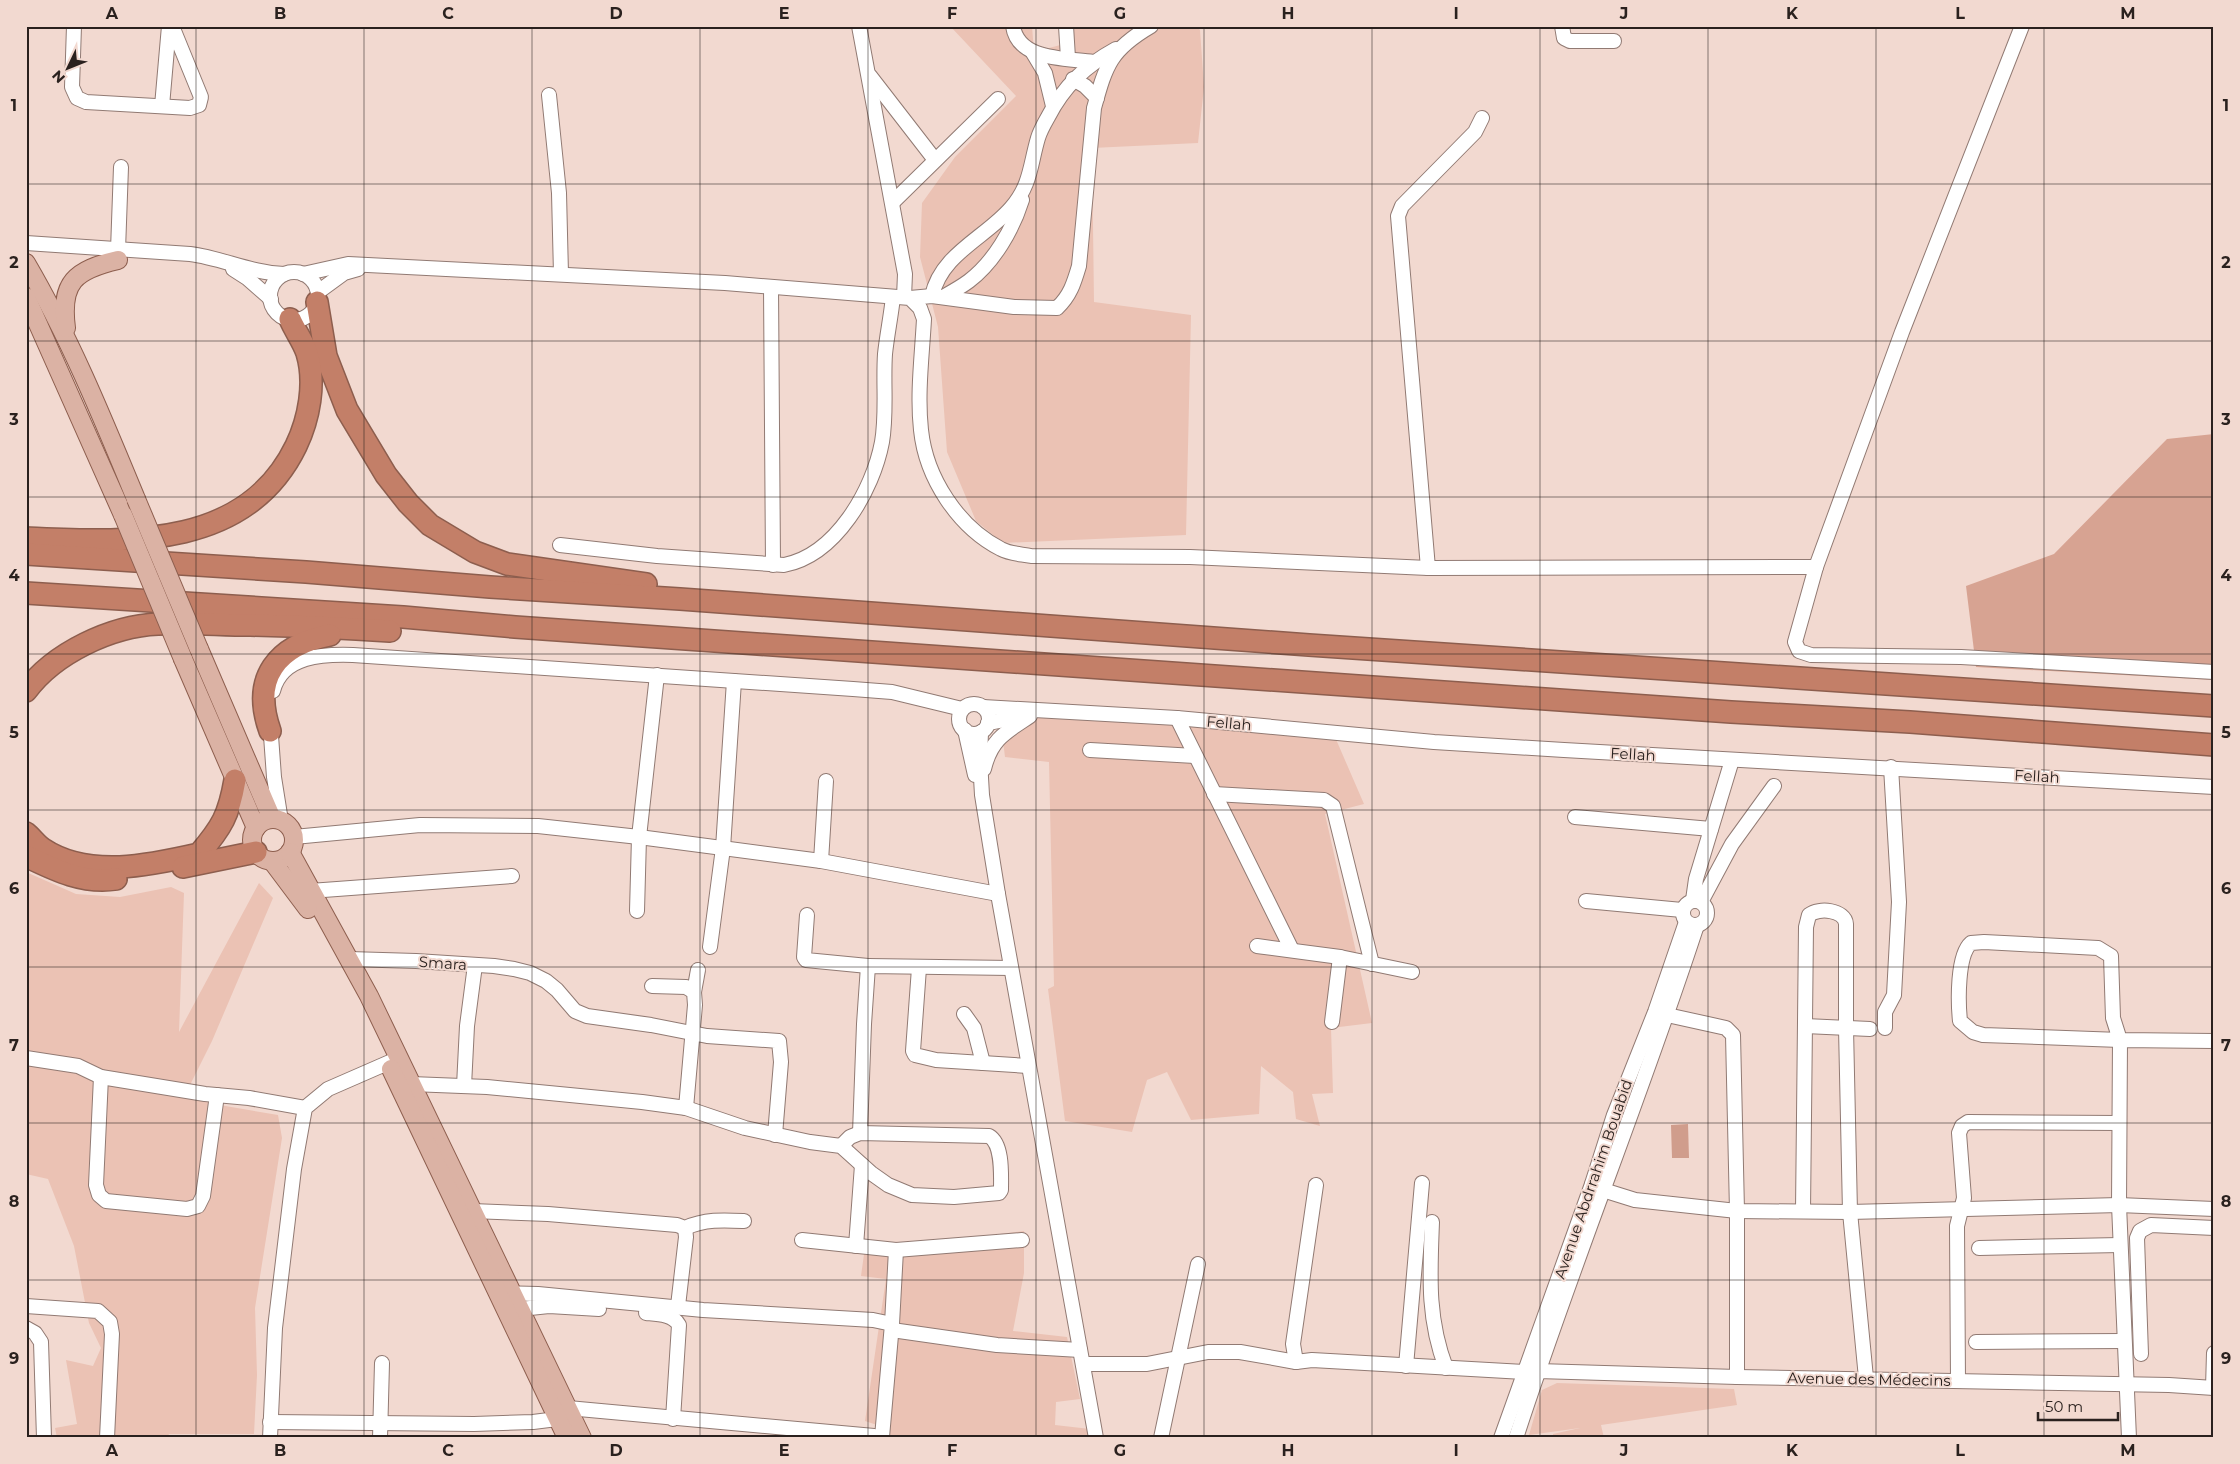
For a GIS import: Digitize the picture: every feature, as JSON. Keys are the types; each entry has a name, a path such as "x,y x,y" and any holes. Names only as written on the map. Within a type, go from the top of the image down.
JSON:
{"highway":[{"path":"317,297 322,338 332,374 354,422 386,475 408,504 430,525 459,545 507,564 824,609"},
{"path":"26,538 115,540 154,538 209,525 235,513 258,497 276,478 291,455 307,414 310,385 309,362 304,345 290,319"},
{"path":"26,554 2214,706"},
{"path":"26,593 402,617 515,627 2214,744"},
{"path":"26,691 49,668 68,653 101,637 156,624 362,629 466,636 515,627"},
{"path":"270,731 264,714 264,695 268,676 280,658 296,645 310,639 362,629"},
{"path":"199,854 221,827 231,802 235,780"},
{"path":"26,833 42,848 56,856 74,862 96,865 130,866 259,845"},
{"path":"26,856 64,874 86,879 112,880 140,876 259,845"}],"main road":[{"path":"68,341 63,308 71,285 85,269 118,255"},
{"path":"26,263 51,304 68,341 199,649 276,820"},
{"path":"26,297 124,515 235,780 259,845 296,891 330,946 394,1060"},
{"path":"259,845 263,822 276,820 287,825 292,845 310,890 349,959 394,1060 560,1413 566,1438"},
{"path":"259,845 279,860 292,845"},
{"path":"406,1085 472,1211 509,1302"},
{"path":"560,1413 582,1438"}],"street":[{"path":"74,26 72,87 77,98 86,102 190,108 199,105 201,100 171,26"},
{"path":"162,106 171,26"},
{"path":"1013,26 1019,39 1033,53 1045,73 1054,106"},
{"path":"1066,26 1068,58"},
{"path":"937,297 970,280 985,266 1004,240 1018,212 1038,135 1054,106 1073,80 1093,62 1151,26"},
{"path":"1562,26 1564,38 1570,41 1614,41"},
{"path":"2022,26 1902,332 1816,567 1795,637 1796,647 1807,655 1962,657 2214,672"},
{"path":"560,545 657,556 773,565 794,562 830,539 853,513 866,487 882,441 885,353 903,297 905,274 869,74 857,28"},
{"path":"26,252 197,255 216,258 256,271 284,274 293,272 303,274 348,264 561,274 903,297 937,297 1007,306 1056,308 1067,298 1078,266 1091,134 1097,98 1107,66 1122,45"},
{"path":"1033,53 1093,62"},
{"path":"869,74 936,160"},
{"path":"1073,80 1084,86 1097,98"},
{"path":"549,94 559,193 561,274"},
{"path":"893,202 998,99"},
{"path":"1428,568 1398,216 1402,206 1475,132 1482,118"},
{"path":"118,255 121,167"},
{"path":"937,297 934,287 946,265 1010,209 1025,190"},
{"path":"26,243 118,255 192,260 215,264 239,272 270,299 277,312 290,319 305,317 312,311 317,297 344,273 368,265"},
{"path":"270,299 273,284 284,274"},
{"path":"303,274 314,283 317,297"},
{"path":"771,287 773,565"},
{"path":"903,297 920,308 924,319 920,413 921,432 930,463 941,489 964,522 1001,549 1031,556 1190,557 1428,568 1816,567"},
{"name":"Fellah","path":"276,820 270,731 270,712 275,683 288,669 302,660 324,654 892,692 962,709 972,704 983,708 1177,718 1434,742 2214,787"},
{"path":"637,911 640,837 657,675"},
{"path":"710,947 723,848 734,681"},
{"path":"983,708 987,712 984,728 982,788 998,894 1096,1438"},
{"path":"962,709 959,720 964,730 969,752 982,788"},
{"name":"Fellah","path":"964,730 975,734 984,728 1053,712"},
{"path":"982,788 987,757 996,740 1004,732 1030,716"},
{"path":"1177,718 1292,950"},
{"path":"1090,750 1195,756"},
{"path":"1586,901 1692,912 1696,879 1732,760"},
{"path":"1885,1028 1885,1012 1894,992 1899,902 1892,767"},
{"path":"821,861 826,781"},
{"name":"Avenue Abdrrahim Bouabid","path":"1501,1438 1531,1372 1597,1187 1628,1119 1692,912 1727,852 1774,786"},
{"path":"1214,794 1324,800 1333,806 1372,964"},
{"path":"1575,817 1711,829"},
{"path":"292,845 420,825 538,826 640,837 821,861 998,894"},
{"path":"310,890 512,876"},
{"path":"1803,1211 1806,922 1811,912 1822,911 1840,914 1846,920 1850,1212 1866,1378"},
{"path":"807,915 804,957 806,960 868,966 919,968 1011,968"},
{"path":"2129,1438 2119,1205 2120,1040 2113,1018 2111,956 2098,948 1976,942 1971,943 1964,950 1959,1010 1960,1020 1973,1032 1994,1036 2120,1040 2214,1041"},
{"path":"1257,946 1340,957 1412,972"},
{"path":"1332,1022 1340,957"},
{"name":"Smara","path":"349,959 475,965 464,1086"},
{"path":"475,965 494,966 530,973 546,981 557,990 575,1011 580,1014 691,1031 707,1036 779,1041 781,1054 775,1135"},
{"path":"860,1133 868,966"},
{"path":"919,968 913,1050 915,1055 920,1058 936,1060 1028,1066"},
{"path":"686,1108 694,992 698,970"},
{"path":"652,986 686,988 694,992"},
{"path":"964,1014 974,1028 983,1063"},
{"path":"1661,1014 1726,1028 1733,1035 1737,1211 1737,1377"},
{"name":"Avenue Abdrrahim Bouabid","path":"1597,1187 1614,1115 1661,1014"},
{"path":"1805,1026 1870,1029"},
{"path":"26,1058 78,1066 101,1077 305,1108"},
{"path":"270,1438 274,1328 294,1169 305,1108 328,1089 394,1060"},
{"path":"101,1077 96,1185 99,1195 106,1201 187,1209 198,1206 203,1196 217,1095"},
{"path":"406,1085 464,1086 642,1102 686,1108 745,1128 810,1142 841,1146 866,1169 903,1193 919,1196 991,1195 1002,1190 998,1147 992,1137 945,1134 860,1133 850,1137 841,1146"},
{"path":"1614,1115 1628,1119"},
{"path":"1958,1380 1957,1226 1964,1198 1959,1132 1964,1124 2119,1123"},
{"path":"856,1246 866,1169"},
{"path":"1406,1366 1422,1183"},
{"path":"1296,1362 1294,1344 1316,1185"},
{"path":"1597,1187 1635,1200 1737,1211 1850,1212 2119,1205 2214,1210"},
{"path":"472,1211 548,1214 677,1225 685,1228 701,1221 744,1221"},
{"path":"1432,1222 1430,1308 1436,1338 1446,1368"},
{"path":"2141,1354 2137,1238 2140,1231 2151,1225 2214,1228"},
{"path":"678,1306 686,1237 685,1228"},
{"path":"802,1240 896,1250 1022,1240"},
{"path":"1979,1248 2120,1245"},
{"path":"270,1422 500,1424 560,1413 672,1419 880,1437 892,1327 896,1250"},
{"path":"1162,1438 1198,1264"},
{"path":"509,1302 678,1306 756,1314 873,1320 892,1327 997,1345 1080,1350"},
{"path":"509,1302 657,1314 675,1318 679,1324 672,1419"},
{"path":"26,1306 98,1311 107,1318 112,1330 107,1438"},
{"path":"26,1328 36,1333 42,1342 44,1438"},
{"path":"1976,1342 2124,1341"},
{"name":"Avenue des Médecins","path":"1083,1364 1130,1365 1177,1359 1208,1352 1240,1352 1296,1362 1312,1360 1531,1372 1958,1380 2213,1388"},
{"path":"2213,1388 2214,1353"},
{"path":"380,1438 382,1363"},
{"name":"Avenue Abdrrahim Bouabid","path":"1516,1438 1531,1372"}],"shaded area":[{"path":"950,26 1032,26 1034,52 1064,44 1063,26 1197,26 1200,30 1204,87 1198,143 1092,148 1094,302 1191,315 1186,535 1003,543 976,521 947,452 938,327 920,257 922,203 955,157 1016,96"},
{"path":"2214,434 2214,680 1976,667 1966,586 2054,554 2167,439"},
{"path":"999,708 1335,737 1364,804 1325,814 1372,1023 1331,1028 1333,1093 1312,1094 1320,1126 1296,1119 1293,1092 1261,1066 1259,1114 1191,1120 1167,1072 1147,1080 1132,1132 1065,1121 1048,989 1054,986 1049,762 1005,757"},
{"path":"26,872 76,894 120,897 171,887 184,893 179,1032 259,883 273,898 212,1041 186,1093 214,1104 278,1115 282,1138 255,1308 257,1375 254,1434 169,1434 167,1438 57,1438 55,1428 77,1424 66,1360 93,1366 101,1348 89,1323 74,1246 48,1179 26,1174"},
{"path":"1688,1124 1689,1158 1672,1158 1671,1125"},
{"path":"1024,1231 1024,1273 1013,1331 1067,1337 1080,1399 1056,1402 1055,1425 1090,1429 1088,1438 877,1438 877,1425 865,1421 886,1279 861,1276 866,1240 902,1246"},
{"path":"1557,1383 1734,1389 1737,1405 1601,1425 1604,1438 1553,1438 1553,1434 1580,1428 1529,1435 1542,1390"}]}
